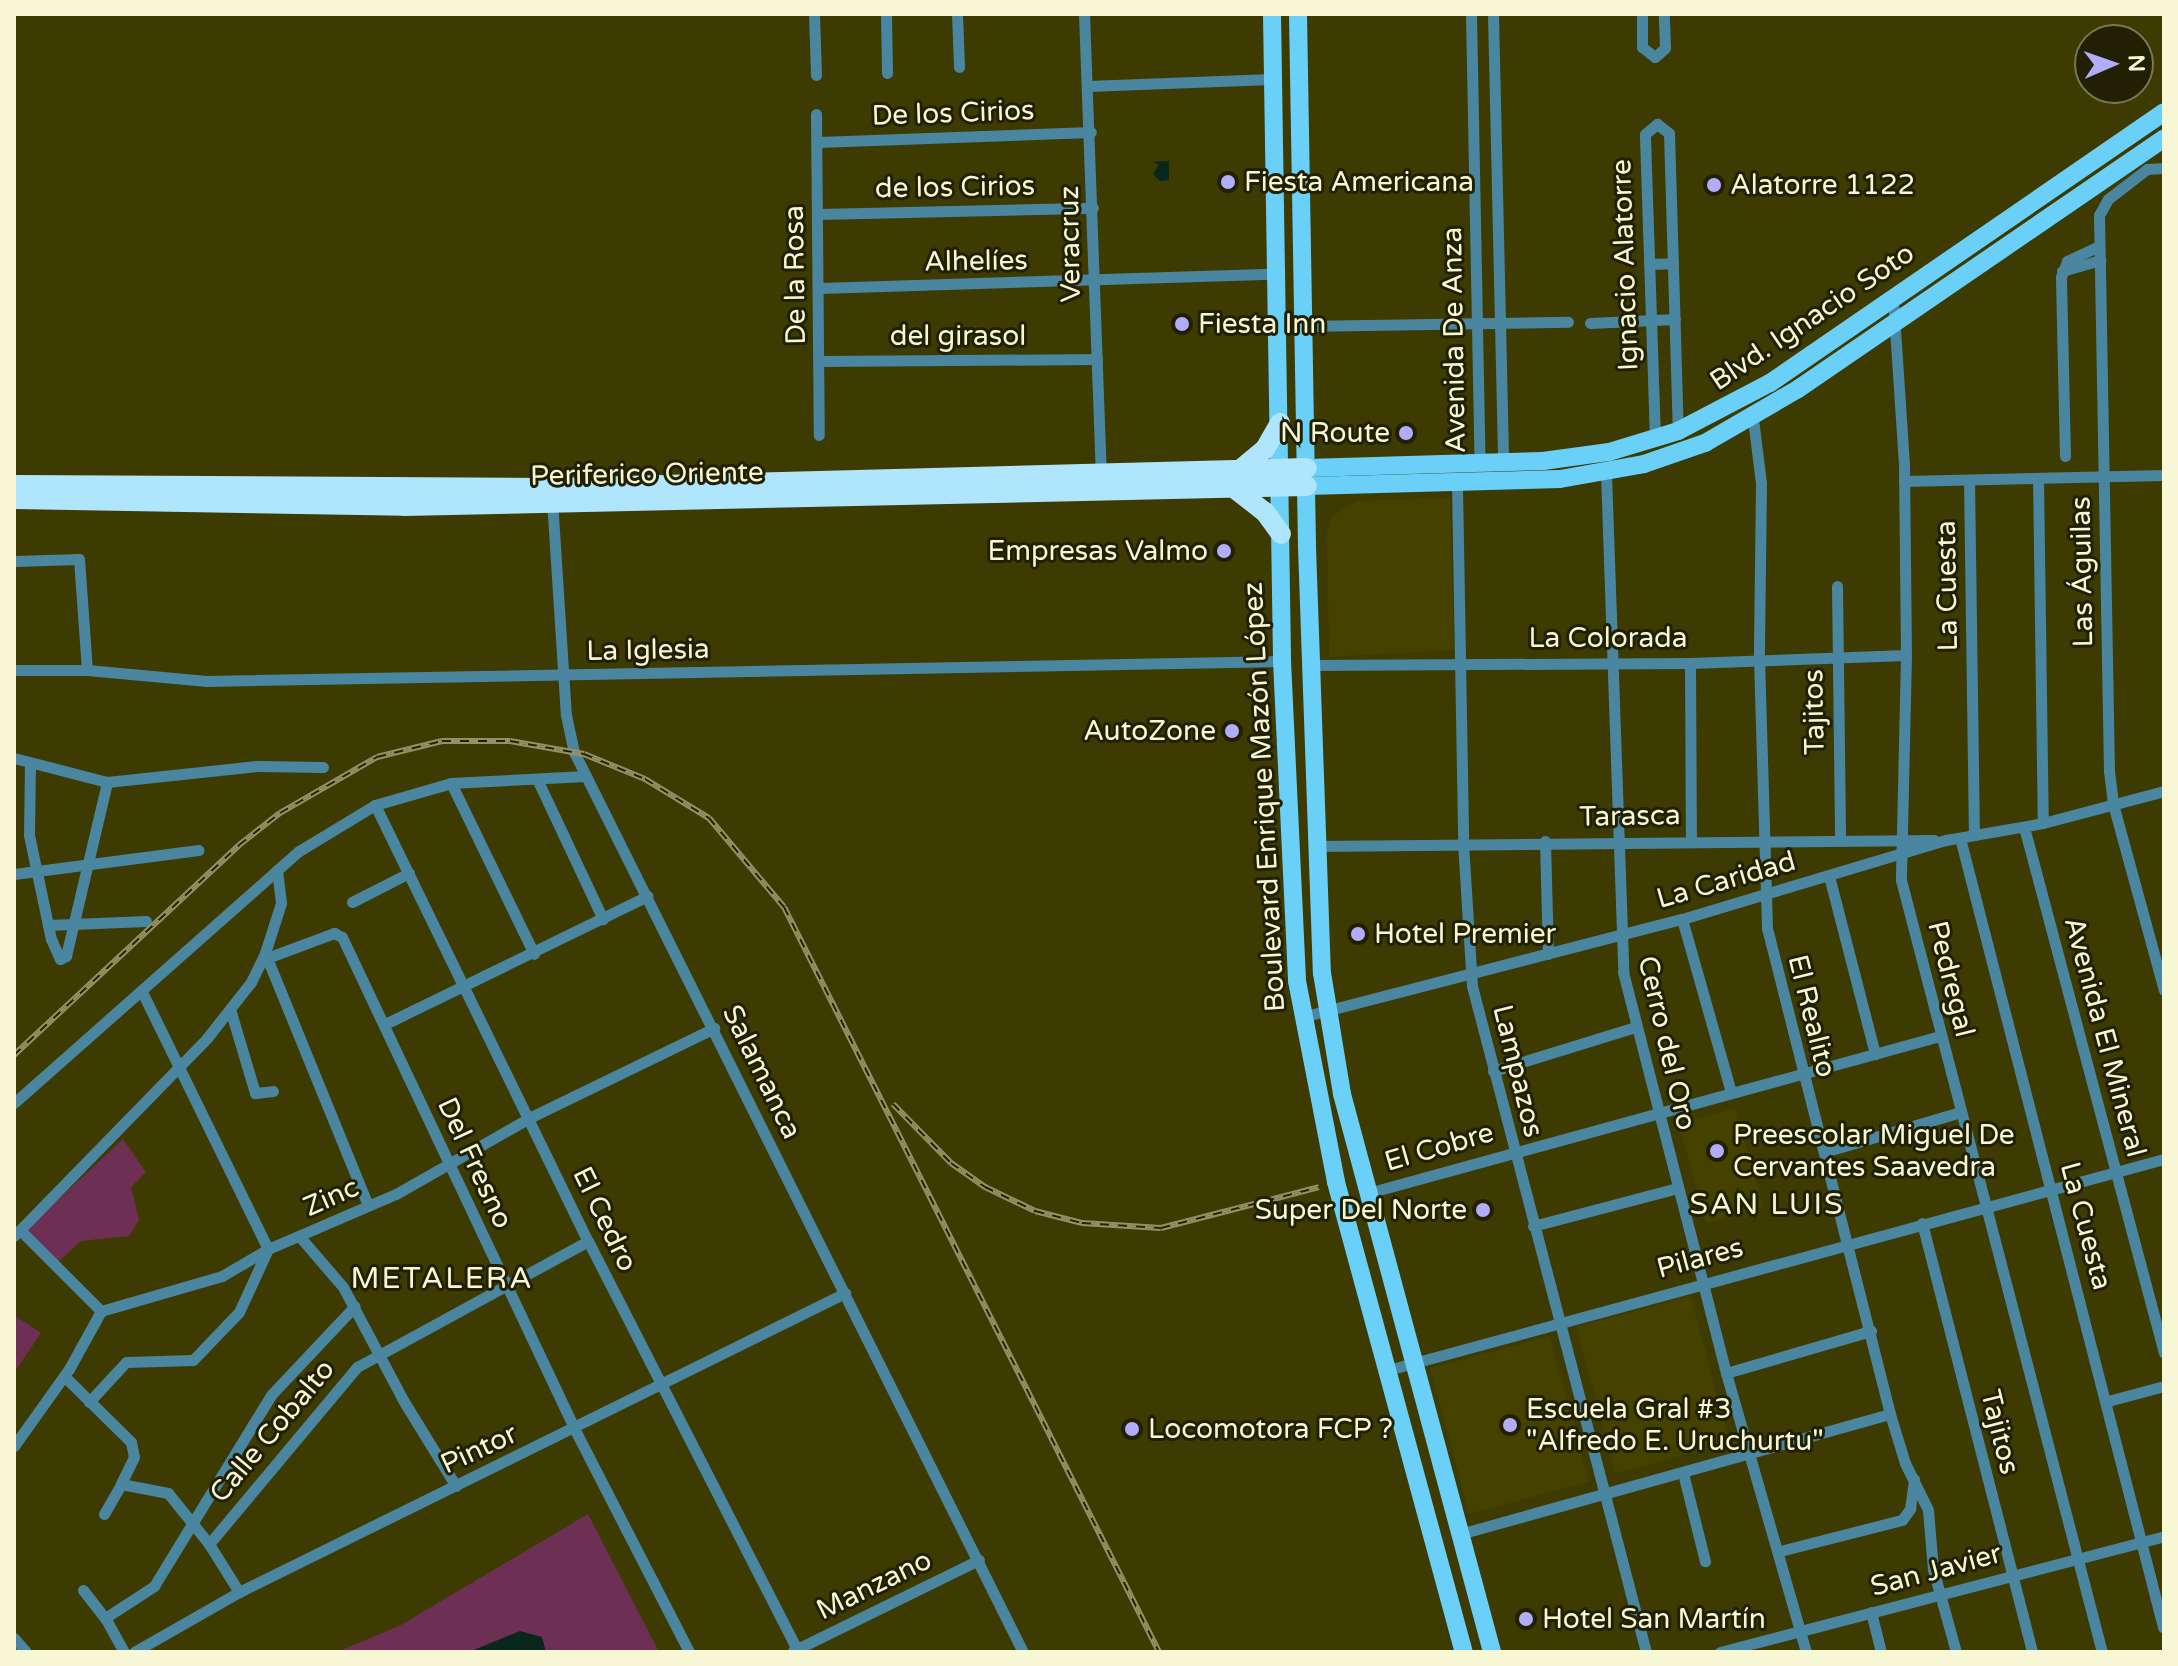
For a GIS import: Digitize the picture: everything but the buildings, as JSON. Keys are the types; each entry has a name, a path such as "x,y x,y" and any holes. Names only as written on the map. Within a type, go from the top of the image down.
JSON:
{"highway":[{"path":"1280,423 1265,449 1238,479 1281,534"},
{"name":"Periferico Oriente","path":"14,499 552,496 1307,477"},
{"name":"Periferico Oriente","path":"14,485 552,496"}],"main road":[{"name":"Boulevard Enrique Mazón López","path":"1272,14 1282,661 1302,1017 1336,1182 1464,1652"},
{"name":"Boulevard Enrique Mazón López","path":"1298,14 1315,846 1328,1010 1368,1193 1492,1652"},
{"name":"Blvd. Ignacio Soto","path":"1307,477 1480,469 1609,452 1678,431 1770,383 2164,112"},
{"name":"Blvd. Ignacio Soto","path":"1307,477 1457,486 1606,474 1680,453 1753,419 1895,319 2143,162 2164,138"},
{"path":"1606,474 1614,463 1665,448 1678,431"},
{"path":"1457,486 1459,474 1480,469"}],"street":[{"path":"814,14 816,75"},
{"path":"886,14 887,73"},
{"path":"957,14 959,67"},
{"name":"Veracruz","path":"1084,14 1091,132 1101,482"},
{"name":"Avenida De Anza","path":"1471,14 1480,469"},
{"name":"Avenida De Anza","path":"1493,14 1503,464"},
{"path":"1642,14 1642,47 1655,57 1665,48 1664,14"},
{"path":"1473,78 1495,77"},
{"path":"1088,86 1274,79"},
{"name":"De la Rosa","path":"816,114 819,435"},
{"name":"Ignacio Alatorre","path":"1655,439 1645,134 1657,124 1669,133 1678,431"},
{"name":"De los Cirios","path":"818,142 1091,132"},
{"path":"2126,137 2143,162 2164,168"},
{"name":"Las Águilas","path":"2143,162 2102,206 2099,246 2104,477 2113,804 2164,990"},
{"name":"de los Cirios","path":"819,214 1093,208"},
{"path":"2065,456 2062,271 2067,261 2099,246"},
{"path":"2062,271 2100,260"},
{"path":"1649,264 1673,263"},
{"name":"Alhelíes","path":"820,288 1095,283 1277,274"},
{"name":"Pedregal","path":"1893,299 1904,481 1906,655 1901,880 2102,1652"},
{"path":"1590,323 1675,319"},
{"path":"1303,326 1568,322"},
{"name":"del girasol","path":"820,361 1097,359"},
{"path":"1480,390 1503,389"},
{"name":"El Realito","path":"1753,419 1761,483 1759,658 1762,838 1770,945 1801,1074 1849,1244 1890,1414 1928,1510 1929,1553 1956,1652"},
{"name":"Cerro del Oro","path":"1606,474 1618,935 1635,1027 1657,1111 1726,1373 1752,1452 1806,1652"},
{"path":"1904,481 2164,475"},
{"path":"2038,479 2043,823"},
{"name":"La Cuesta","path":"1969,480 1974,835"},
{"name":"Lampazos","path":"1457,486 1463,843 1470,974 1513,1150 1646,1652"},
{"name":"Salamanca","path":"552,496 563,675 571,741 1023,1652"},
{"path":"14,561 79,559 87,670"},
{"name":"Tajitos","path":"1837,586 1840,838"},
{"name":"La Colorada","path":"1310,665 1690,663 1759,658 1906,655"},
{"name":"La Iglesia","path":"14,670 87,670 206,681 1282,661"},
{"path":"1690,663 1691,839"},
{"path":"14,758 107,782 257,766 323,767"},
{"path":"30,763 26,807 48,925 60,959 66,956 107,782"},
{"path":"14,1103 307,845 375,805 451,783 586,776"},
{"path":"537,779 603,919"},
{"path":"451,783 534,954"},
{"name":"La Caridad","path":"1302,1017 1682,919 1946,840 2043,823 2164,791"},
{"name":"El Cedro","path":"375,805 588,1241 664,1386 795,1651"},
{"name":"Avenida El Mineral","path":"2024,827 2164,1353"},
{"name":"Tarasca","path":"1315,846 1762,838 1946,840"},
{"name":"La Cuesta","path":"1960,838 2108,1401 2163,1627"},
{"path":"1545,841 1548,954"},
{"path":"14,874 198,850"},
{"path":"14,1446 64,1376 101,1311 17,1233 230,1009 266,956 281,903 277,870"},
{"path":"352,902 409,873"},
{"path":"1829,876 1875,1054"},
{"path":"385,1024 534,954 647,896"},
{"path":"1682,919 1731,1092"},
{"path":"48,925 146,921"},
{"name":"Del Fresno","path":"266,956 338,933 385,1024 447,1165 575,1430 689,1652"},
{"path":"266,956 368,1206"},
{"path":"89,1402 126,1362 193,1360 239,1312 268,1249 141,990"},
{"path":"230,1009 255,1093 273,1091"},
{"path":"1493,1071 1635,1027"},
{"name":"Zinc","path":"101,1311 205,1284 268,1249 368,1206 529,1118 714,1028"},
{"name":"El Cobre","path":"1368,1193 1513,1150 1940,1036"},
{"path":"1824,1152 1961,1112"},
{"name":"Pilares","path":"1388,1370 1702,1282 2164,1159"},
{"path":"1533,1226 1678,1188"},
{"name":"Tajitos","path":"1922,1223 2032,1652"},
{"path":"300,1237 355,1306 379,1355 456,1486"},
{"name":"Calle Cobalto","path":"209,1544 351,1373 379,1355 507,1289 588,1241"},
{"name":"Pintor","path":"134,1652 239,1592 575,1430 845,1293"},
{"path":"105,1618 149,1591 271,1395 355,1306"},
{"path":"1726,1373 1871,1331"},
{"path":"64,1376 135,1450 104,1514"},
{"path":"2108,1401 2164,1386"},
{"path":"1460,1534 1890,1414"},
{"path":"1683,1473 1705,1561"},
{"path":"1780,1551 1902,1520 1910,1509 1914,1479"},
{"path":"121,1484 164,1490 209,1544 239,1592"},
{"name":"San Javier","path":"1725,1651 2164,1536"},
{"name":"Manzano","path":"795,1651 979,1560"},
{"path":"83,1590 105,1618 124,1652"},
{"path":"1871,1612 1881,1652"},
{"path":"14,1638 26,1652"}],"shaded area":[{"path":"1169,161 1169,180 1160,181 1153,174 1159,164 1152,162"},
{"path":"1450,498 1454,650 1329,657 1327,533 1331,516 1357,501"},
{"name":"Preescolar Miguel De Cervantes Saavedra","path":"1735,1108 1763,1207 1707,1223 1678,1124"},
{"path":"123,1139 146,1172 131,1187 139,1220 129,1236 81,1241 57,1263 25,1231"},
{"path":"1691,1296 1730,1443 1615,1474 1576,1327"},
{"path":"14,1315 41,1333 14,1373"},
{"name":"Escuela Gral #3 \"Alfredo E. Uruchurtu\"","path":"1550,1336 1589,1482 1469,1514 1430,1368"},
{"path":"588,1514 659,1652 337,1652 399,1626"},
{"path":"520,1631 542,1637 546,1652 469,1652"}],"railway":[{"path":"14,1055 239,845 280,813 377,757 442,741 510,741 584,754 645,779 709,818 784,907 1159,1652"},
{"path":"893,1104 951,1163 985,1187 1035,1211 1082,1223 1161,1228 1319,1187"}],"place":[{"name":"Fiesta Americana","path":"1228,182"},
{"name":"Alatorre 1122","path":"1714,185"},
{"name":"Fiesta Inn","path":"1182,324"},
{"name":"N Route","path":"1406,433"},
{"name":"Empresas Valmo","path":"1224,551"},
{"name":"AutoZone","path":"1232,731"},
{"name":"Hotel Premier","path":"1358,934"},
{"name":"Preescolar Miguel De Cervantes Saavedra","path":"1717,1151"},
{"name":"Super Del Norte","path":"1483,1210"},
{"name":"Escuela Gral #3 \"Alfredo E. Uruchurtu\"","path":"1510,1425"},
{"name":"Locomotora FCP ?","path":"1132,1429"},
{"name":"Hotel San Martín","path":"1526,1619"}],"district":[{"name":"SAN LUIS","path":"1767,1205"},
{"name":"METALERA","path":"442,1279"}]}
